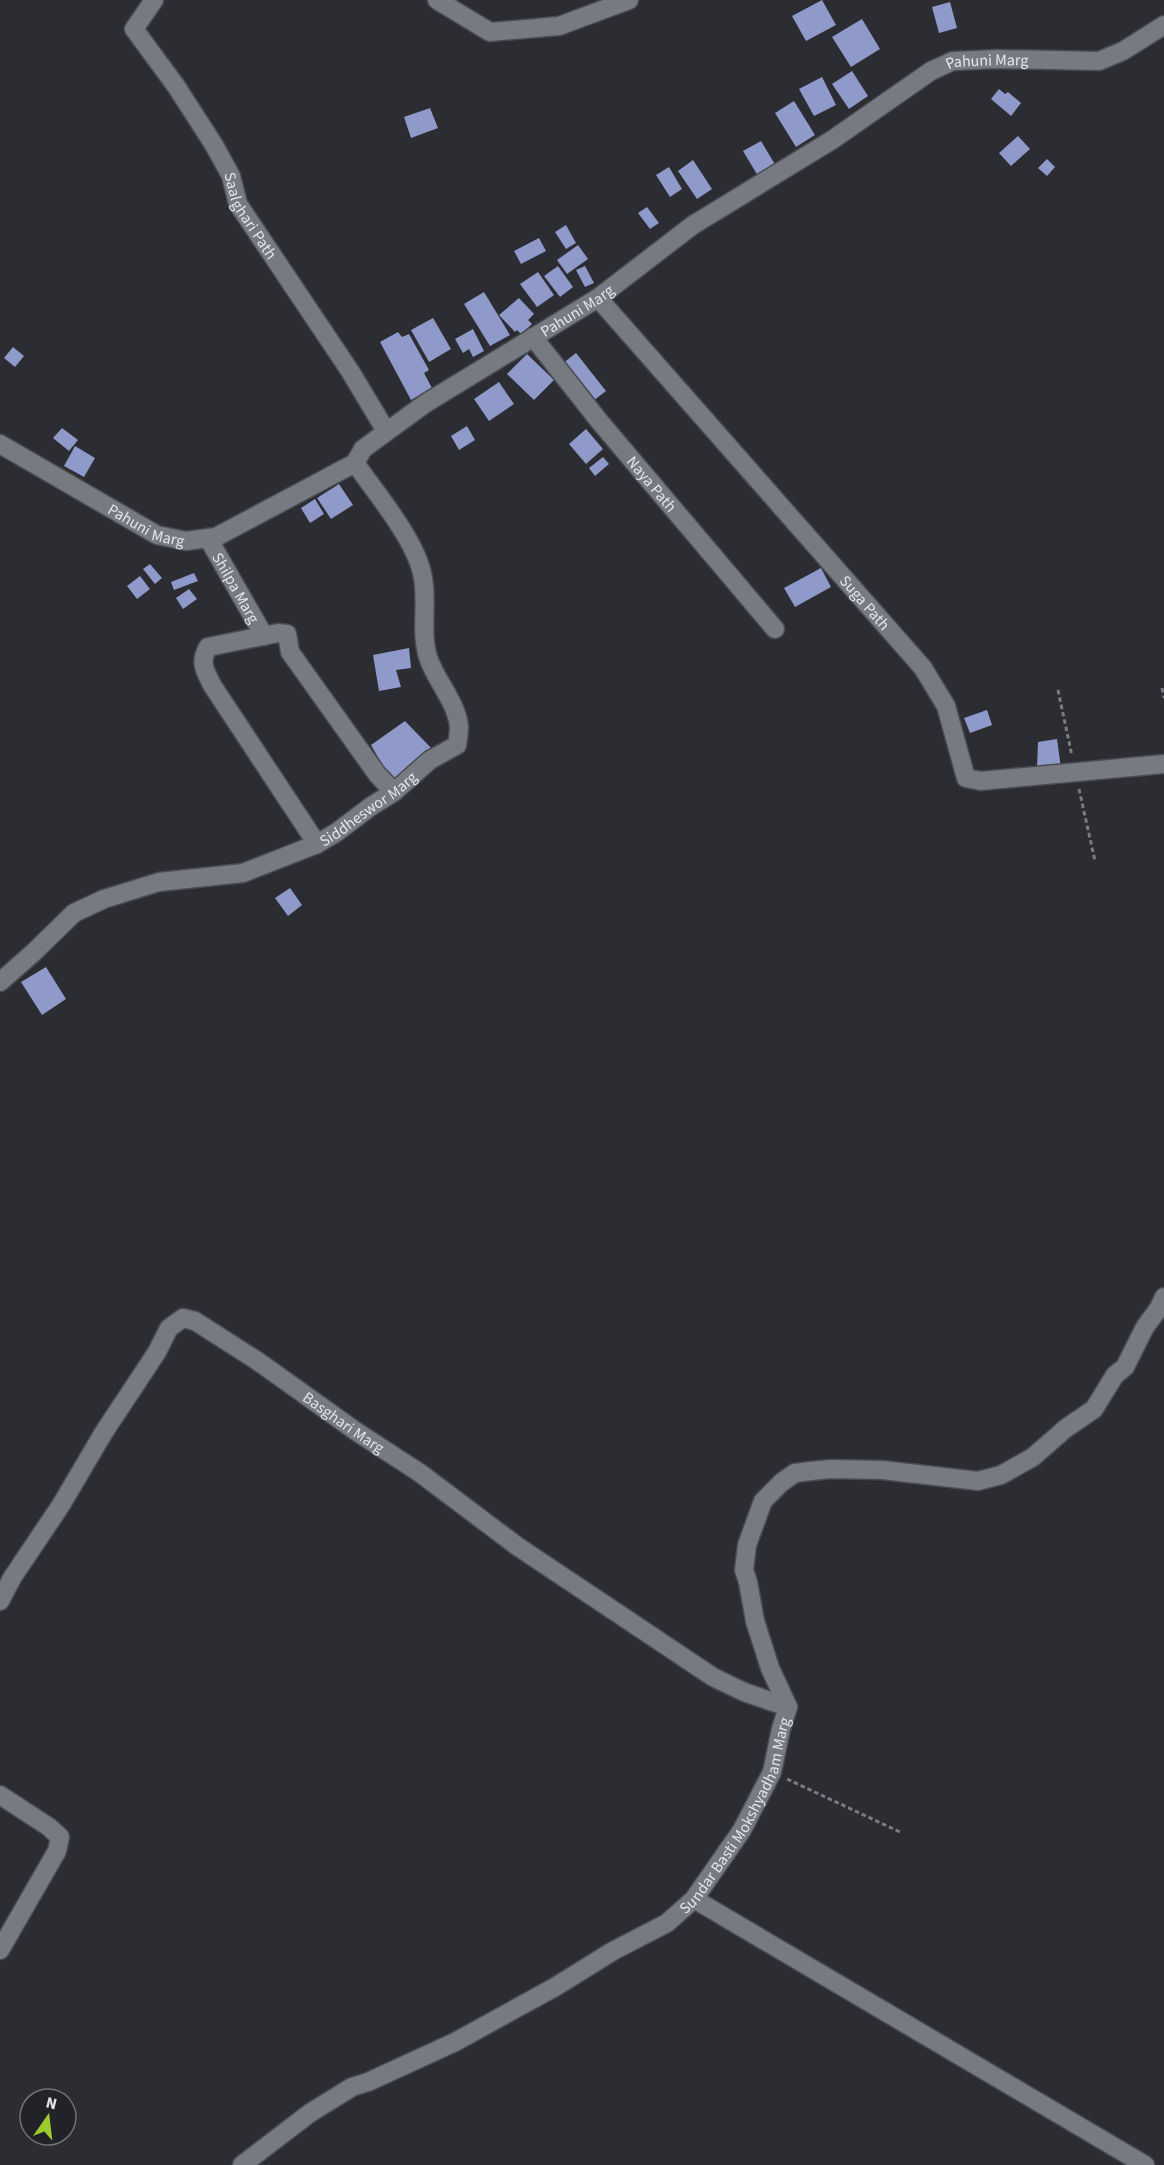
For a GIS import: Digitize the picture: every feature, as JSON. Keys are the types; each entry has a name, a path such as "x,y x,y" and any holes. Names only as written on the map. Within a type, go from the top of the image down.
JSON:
{"street":[{"name":"Saalghari Path","path":"154,0 134,29 176,86 214,145 231,176 238,204 350,371 386,432"},
{"path":"437,0 490,32 559,26 601,4 629,0"},
{"name":"Pahuni Marg","path":"0,444 157,535 186,541 216,537 355,463 363,449 426,403 598,298 693,225 832,140 932,71 953,61 997,59 1099,61 1123,51 1164,25"},
{"name":"Suga Path","path":"598,298 923,668 946,706 966,778 981,781 1164,764"},
{"name":"Naya Path","path":"533,337 600,422 775,629"},
{"name":"Siddheswor Marg","path":"0,982 74,913 104,899 159,882 243,873 317,844 394,792 430,759 457,745 459,726 455,713 428,659 425,641 424,588 416,554 355,463"},
{"name":"Shilpa Marg","path":"208,538 264,636"},
{"path":"317,844 212,685 204,667 203,657 207,647 278,633 287,634 290,652 377,774 394,792"},
{"name":"Sundar Basti Mokshyadham Marg","path":"242,2165 310,2113 343,2092 455,2042 521,2007 613,1951 667,1923 694,1899 742,1830 772,1772 788,1707 770,1668 758,1630 744,1570 747,1545 763,1501 782,1482 795,1473 810,1471 882,1470 978,1481 1001,1475 1033,1456 1065,1429 1094,1409 1115,1375 1125,1367 1164,1297"},
{"name":"Basghari Marg","path":"0,1600 61,1505 104,1432 157,1352 169,1328 183,1318 195,1321 259,1362 357,1432 420,1473 517,1545 713,1677 744,1692 788,1707"},
{"path":"0,1795 49,1827 60,1838 57,1851 0,1950"},
{"path":"694,1899 1145,2165"}],"path":[{"path":"1161,688 1164,698"},
{"path":"772,1772 900,1832"}],"building":[{"path":"822,0 836,25 806,41 792,16"},
{"path":"950,2 957,28 939,33 932,7"},
{"path":"862,19 880,49 851,67 832,37"},
{"path":"852,71 868,96 849,109 832,84"},
{"path":"822,77 836,105 814,116 799,89"},
{"path":"999,89 1005,94 1008,92 1021,103 1011,116 991,99"},
{"path":"794,101 815,135 796,147 775,113"},
{"path":"430,108 438,128 411,138 404,117"},
{"path":"1018,136 1030,149 1011,166 999,153"},
{"path":"761,141 776,166 758,176 743,151"},
{"path":"1047,159 1055,167 1047,176 1038,168"},
{"path":"693,160 712,189 697,199 678,171"},
{"path":"669,167 682,189 670,197 656,175"},
{"path":"647,207 659,223 650,229 638,213"},
{"path":"566,225 576,243 566,249 555,232"},
{"path":"539,238 546,251 521,264 514,251"},
{"path":"578,245 588,259 567,274 557,260"},
{"path":"558,266 573,287 560,297 544,276"},
{"path":"585,266 594,283 585,287 576,270"},
{"path":"538,272 554,295 537,307 520,284"},
{"path":"484,292 510,335 490,346 464,304"},
{"path":"519,298 534,314 528,320 532,324 521,334 517,330 515,332 499,315"},
{"path":"433,318 451,349 429,362 411,330"},
{"path":"473,329 484,351 473,357 469,349 463,353 455,339"},
{"path":"398,332 402,337 409,334 429,370 424,373 432,388 411,400 380,342"},
{"path":"13,347 24,356 15,367 4,358"},
{"path":"576,353 606,391 593,401 562,364"},
{"path":"527,354 554,380 534,400 507,374"},
{"path":"499,382 514,404 489,421 474,399"},
{"path":"467,426 475,440 459,450 451,436"},
{"path":"62,428 78,440 69,451 53,438"},
{"path":"586,429 603,449 586,464 569,444"},
{"path":"75,446 95,458 84,477 64,466"},
{"path":"603,457 609,464 595,476 589,468"},
{"path":"339,484 353,505 331,519 317,498"},
{"path":"315,499 324,514 310,523 301,508"},
{"path":"150,564 162,578 155,584 143,569"},
{"path":"821,568 831,587 795,607 784,588"},
{"path":"194,573 198,581 174,590 171,582"},
{"path":"140,576 150,589 137,599 127,586"},
{"path":"189,589 197,599 183,609 176,598"},
{"path":"409,648 411,668 396,670 401,687 379,691 373,655"},
{"path":"987,710 992,725 970,733 964,718"},
{"path":"405,721 435,752 392,782 371,745"},
{"path":"1057,739 1061,768 1037,766 1038,742"},
{"path":"290,888 302,905 288,916 275,898"},
{"path":"46,967 66,999 42,1015 21,982"}]}
